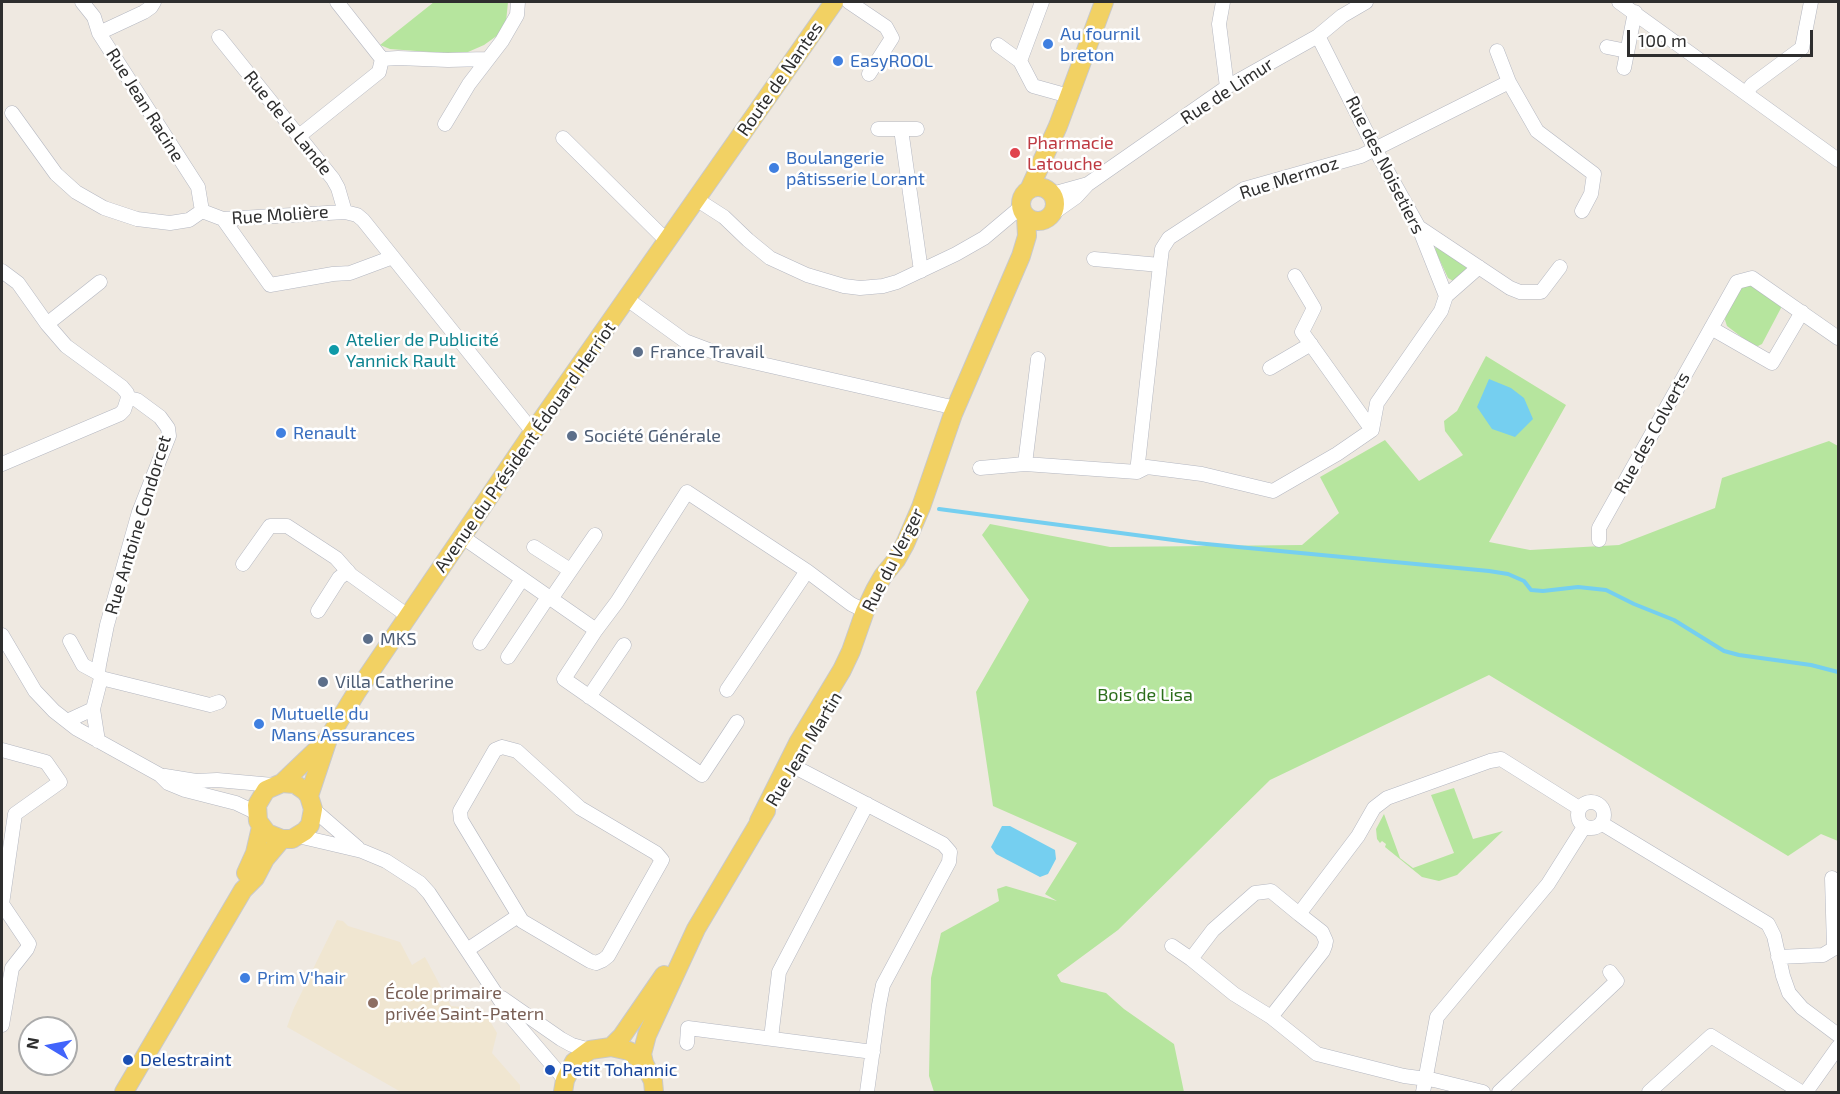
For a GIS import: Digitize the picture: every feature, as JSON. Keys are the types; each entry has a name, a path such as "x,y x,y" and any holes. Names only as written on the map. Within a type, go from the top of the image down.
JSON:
{"main road":[{"name":"Route de Nantes","path":"726,157 834,2"},
{"name":"Rue du Verger","path":"759,821 798,743 852,651 865,611 883,576 896,560 921,507 956,408 1021,256 1034,199 1058,126 1104,2"},
{"name":"Avenue du Président Édouard Herriot","path":"277,784 328,739 461,536 726,157"},
{"path":"1034,199 1055,204 1048,217 1035,221 1034,199"},
{"name":"Rue du Verger","path":"1021,256 1048,217"},
{"name":"Rue Jean Martin","path":"611,1047 622,1036 696,929 759,821 795,767 838,694 858,654 896,560"},
{"name":"Avenue du Président Édouard Herriot","path":"311,802 328,739"},
{"path":"123,1092 243,890 255,878 266,859 290,838 310,825 311,802 300,787 277,784 260,797 255,853 245,876 243,890"},
{"path":"259,820 274,837 290,838"},
{"name":"Rue Jean Martin","path":"644,1063 642,1054 647,1035 696,929"},
{"path":"564,1086 574,1062 590,1050 611,1047 629,1052 644,1063 653,1081 654,1092"}],"street":[{"name":"Rue Jean Racine","path":"82,2 94,17 99,33 198,187 202,211"},
{"path":"99,33 144,12 154,2"},
{"path":"445,124 486,59 502,41 517,15 518,2"},
{"path":"849,2 886,27 892,38 868,74"},
{"path":"1020,61 1042,2"},
{"path":"1223,2 1219,24 1227,87"},
{"name":"Rue de Limur","path":"1048,217 1077,197 1088,184 1227,87 1318,36 1342,16 1366,2"},
{"path":"1619,2 1839,160"},
{"path":"1746,93 1752,85 1802,48 1811,2"},
{"path":"299,136 379,72 382,59 346,5"},
{"path":"1624,68 1635,12"},
{"name":"Rue des Noisetiers","path":"1318,36 1375,149 1419,228 1446,296"},
{"name":"Rue de la Lande","path":"219,37 333,179 345,212"},
{"path":"998,45 1020,61 1033,86 1069,96"},
{"path":"1607,47 1627,51"},
{"path":"1497,51 1509,82 1537,131 1594,174 1591,194 1582,211"},
{"path":"382,59 486,59"},
{"name":"Rue Mermoz","path":"1137,472 1162,249 1169,238 1244,189 1361,156 1509,82"},
{"path":"12,113 56,174 76,192 104,208 137,219 170,223 189,220 202,211"},
{"path":"878,129 917,129"},
{"path":"901,129 921,271"},
{"path":"564,138 667,241"},
{"name":"Rue de Limur","path":"1034,199 1088,184"},
{"path":"696,199 724,217 770,258 807,275 844,286 866,288 897,282 984,238 1034,199"},
{"name":"Rue Molière","path":"202,211 223,219 345,212"},
{"path":"345,212 352,212 363,220 533,432"},
{"path":"223,219 270,285 350,273 393,257"},
{"path":"1419,228 1510,288 1520,292 1541,292 1560,267"},
{"path":"1094,259 1160,265"},
{"path":"980,468 1025,464 1137,472 1147,466 1191,472 1273,491 1337,454 1372,430 1377,404 1441,311 1446,296 1479,267"},
{"name":"Rue Antoine Condorcet","path":"2,271 18,283 62,341 81,358 122,387 128,398 137,399 160,417 168,428 167,444 139,512 106,625 100,676 93,709 98,741"},
{"path":"1295,276 1314,308 1302,332 1372,430"},
{"name":"Rue des Colverts","path":"1599,540 1599,528 1737,282 1752,278 1839,338"},
{"path":"47,324 100,282"},
{"path":"627,299 686,341 723,355 956,408"},
{"path":"1711,328 1772,363 1802,312"},
{"path":"1270,368 1311,344"},
{"path":"1025,464 1038,359"},
{"path":"2,464 120,414 128,398"},
{"path":"737,723 702,775 564,679 687,492 807,571 851,604 865,611"},
{"path":"243,564 270,526 287,526 336,558 348,571 408,616"},
{"path":"508,657 595,535"},
{"path":"461,536 596,630"},
{"path":"534,547 570,570"},
{"path":"318,611 339,578 348,571"},
{"path":"727,690 807,571"},
{"path":"480,644 522,579"},
{"path":"2,635 35,691 67,722 160,775 168,783 236,803 259,820"},
{"path":"70,641 83,665 100,676 210,705 219,702"},
{"path":"589,696 624,645"},
{"path":"67,722 93,709"},
{"path":"502,747 517,751 580,808 656,853 662,860 608,956 596,963 590,962 522,921 518,916 460,815 495,750 502,747"},
{"path":"2,750 46,762 60,782"},
{"path":"1299,914 1358,836 1374,808 1387,798 1501,759 1538,780 1579,808"},
{"path":"795,767 943,844 950,852 949,862 884,985 867,1092"},
{"path":"2,1025 12,968 29,944 2,904 15,814 73,773"},
{"path":"160,775 196,781 277,784"},
{"path":"1590,801 1598,804 1604,811 1601,823 1593,828 1584,827 1577,817 1579,808 1590,801"},
{"path":"311,802 362,851"},
{"path":"771,1038 779,972 867,804"},
{"path":"1601,823 1768,924 1774,936 1785,984 1795,1000 1839,1035"},
{"path":"1424,1086 1437,1017 1548,884 1584,827"},
{"path":"290,838 362,851 386,861 420,883 429,892 512,1018 564,1086"},
{"path":"1778,957 1823,955 1836,947 1832,878"},
{"path":"1191,959 1213,930 1255,892 1271,891 1322,932 1326,941 1323,951 1271,1017"},
{"path":"467,950 518,916"},
{"path":"1172,946 1234,994 1271,1017 1317,1054 1404,1076 1424,1086 1483,1092"},
{"path":"1499,1092 1617,981 1610,972"},
{"path":"500,997 518,1007 561,1039 590,1050"},
{"path":"687,1043 688,1028 873,1052"},
{"path":"1649,1092 1711,1036 1801,1092"},
{"path":"1806,1092 1839,1047"}],"shaded area":[{"name":"École primaire privée Saint-Patern","path":"337,920 343,921 348,926 400,942 412,965 425,957 451,1006 483,1009 497,1033 492,1053 520,1085 520,1092 401,1092 287,1027"}],"green space":[{"path":"434,2 508,2 506,22 498,35 468,52 443,53 390,49 380,45"},
{"path":"1436,244 1469,267 1455,282 1448,278 1435,250"},
{"path":"1749,285 1780,304 1781,308 1762,344 1758,346 1752,345 1727,326 1725,320 1726,313 1739,289"},
{"name":"Bois de Lisa","path":"1486,356 1566,405 1489,542 1530,550 1619,545 1715,508 1722,478 1829,441 1838,446 1838,841 1821,834 1788,856 1489,675 1270,780 1118,930 1057,975 1061,982 1106,993 1124,1009 1174,1044 1184,1092 934,1092 929,1076 931,978 941,933 999,901 997,889 1006,886 1057,901 1045,894 1077,843 993,806 976,692 1029,600 982,535 990,524 1110,547 1302,545 1339,513 1320,477 1385,440 1419,481 1463,455 1445,431 1444,421 1457,411"},
{"path":"1454,788 1473,839 1503,831 1457,875 1439,881 1422,877 1385,847 1386,844 1382,841 1380,843 1376,829 1384,814 1400,858 1413,868 1454,853 1431,795"}],"water":[{"path":"1489,379 1511,388 1524,398 1533,419 1515,437 1492,429 1477,407"},
{"path":"1002,826 1010,826 1055,850 1056,859 1048,874 1040,877 996,854 991,847"}],"waterway":[{"path":"939,509 1196,543 1489,571 1508,574 1524,581 1531,590 1578,587 1606,590 1674,620 1724,651 1811,665 1838,672"}],"place":[{"name":"Au fournil breton","path":"1048,44"},
{"name":"EasyROOL","path":"838,61"},
{"name":"Pharmacie Latouche","path":"1015,153"},
{"name":"Boulangerie pâtisserie Lorant","path":"774,168"},
{"name":"Atelier de Publicité Yannick Rault","path":"334,350"},
{"name":"France Travail","path":"638,352"},
{"name":"Renault","path":"281,433"},
{"name":"Société Générale","path":"572,436"},
{"name":"MKS","path":"368,639"},
{"name":"Villa Catherine","path":"323,682"},
{"name":"Mutuelle du Mans Assurances","path":"259,724"},
{"name":"Prim V'hair","path":"245,978"},
{"name":"École primaire privée Saint-Patern","path":"373,1003"},
{"name":"Delestraint","path":"128,1060"},
{"name":"Petit Tohannic","path":"550,1070"}]}
